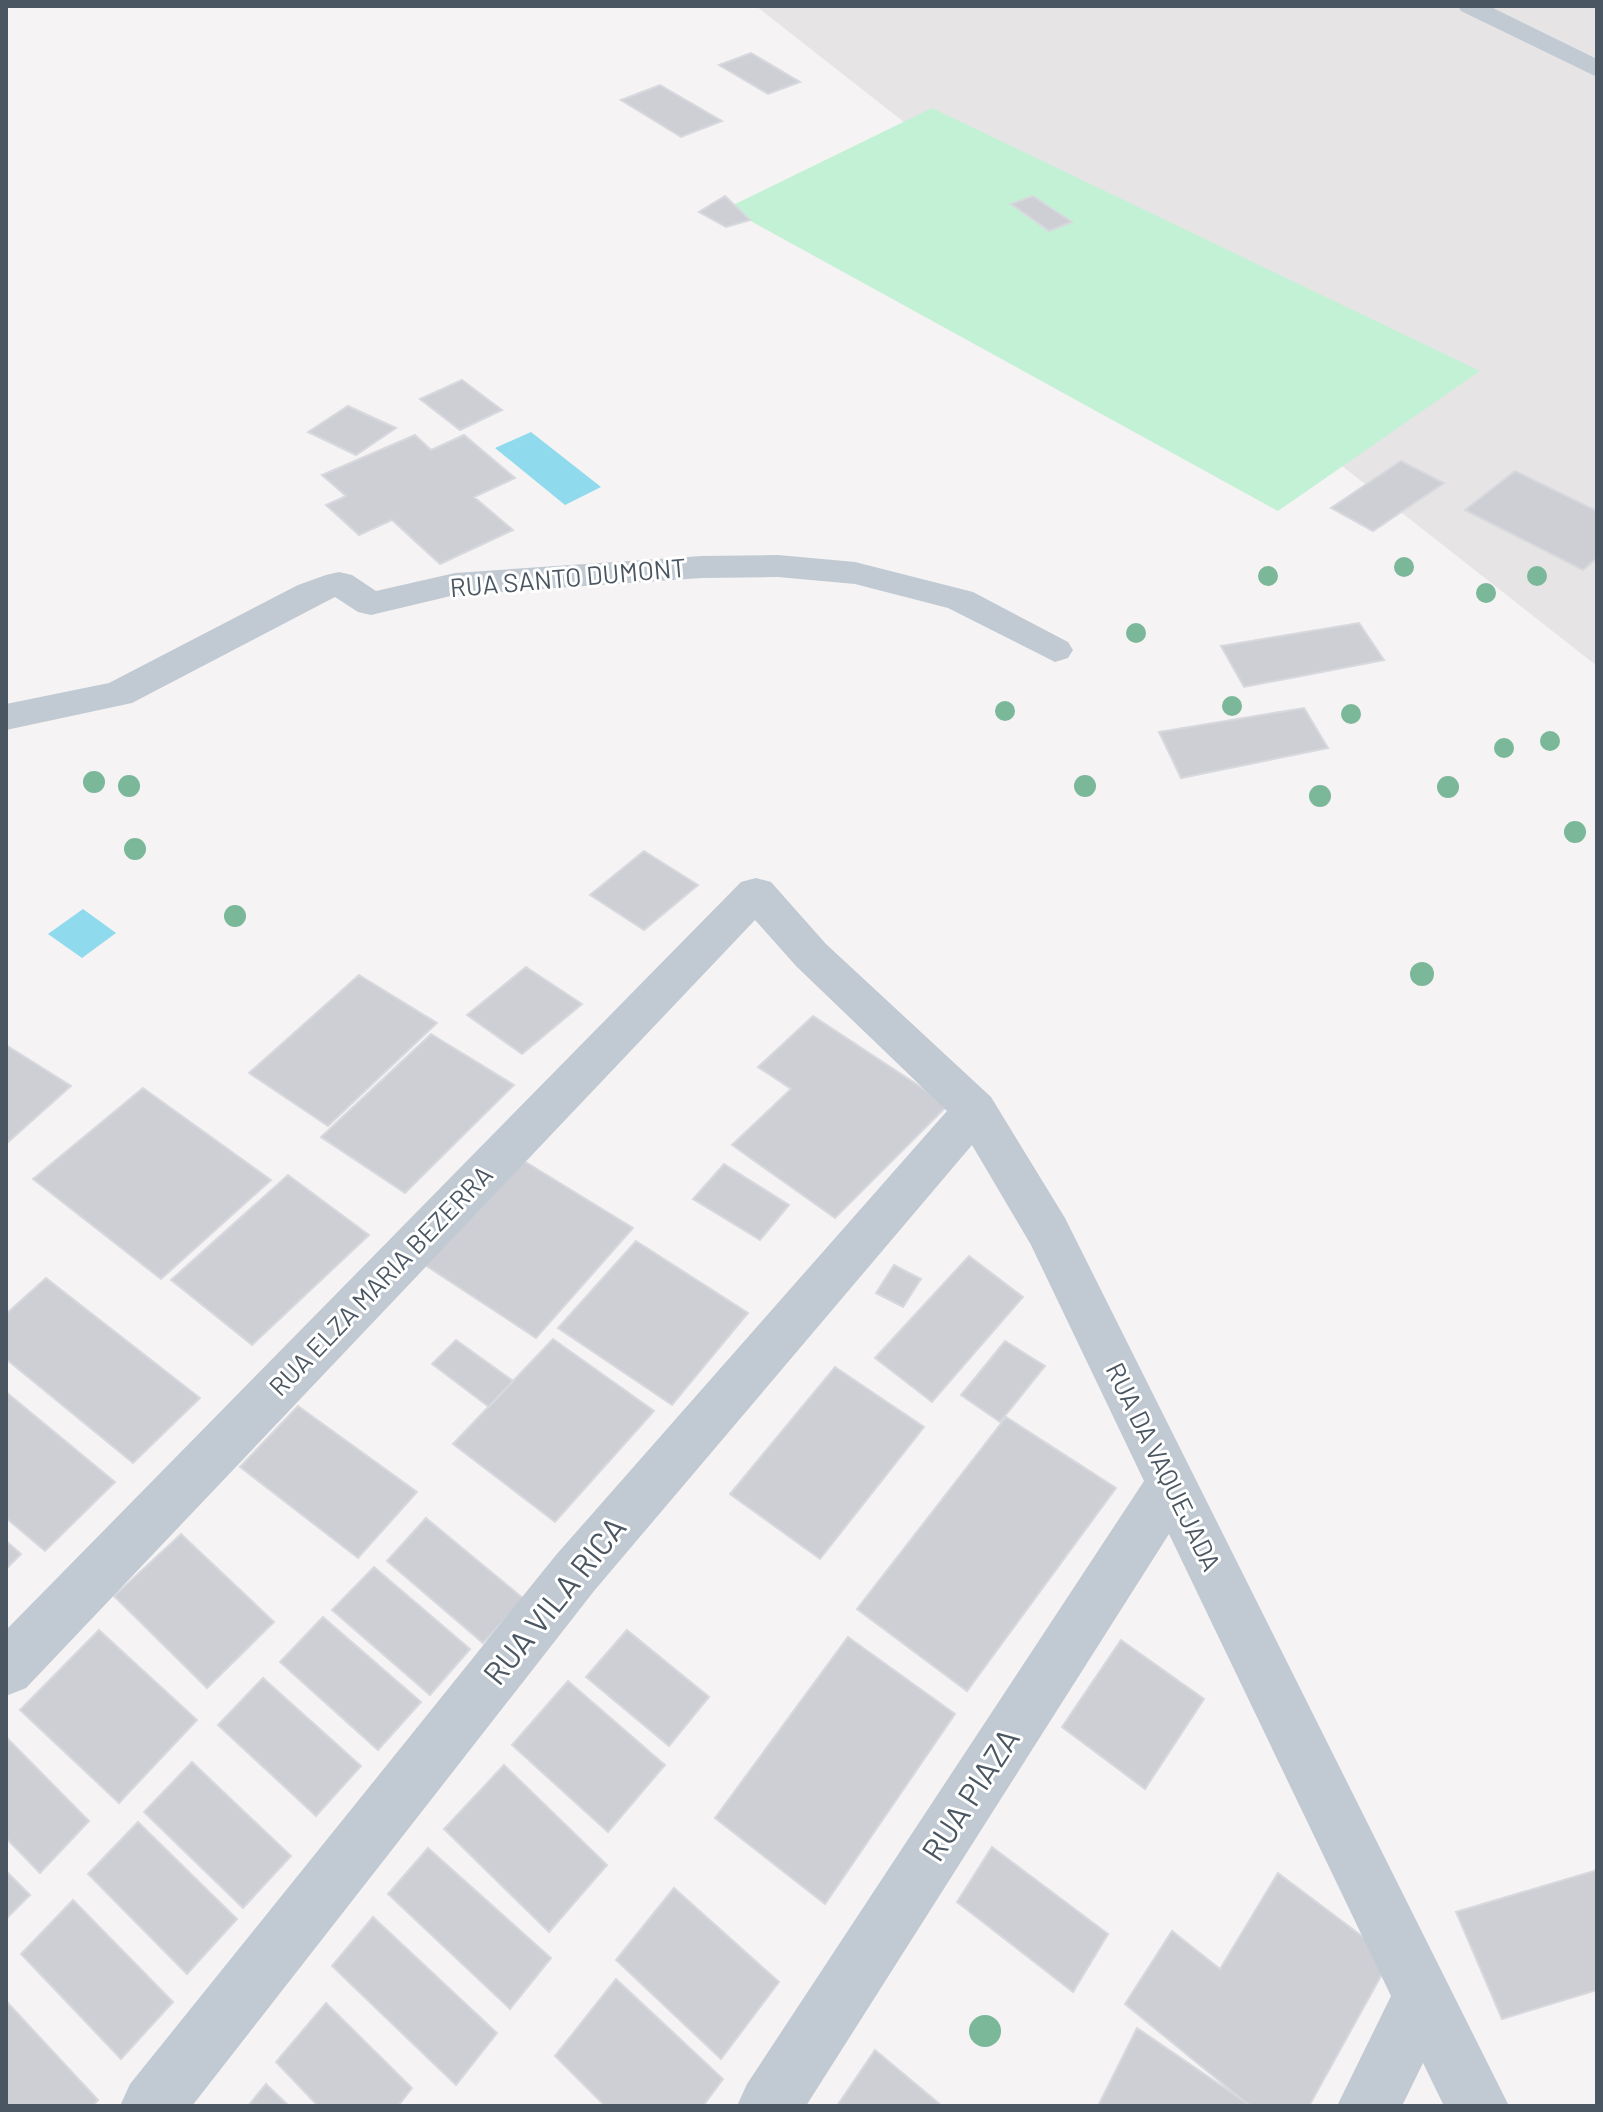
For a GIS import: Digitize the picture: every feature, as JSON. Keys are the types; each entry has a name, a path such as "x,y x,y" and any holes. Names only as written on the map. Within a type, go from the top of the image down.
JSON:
{"street":[{"path":"1470,6 1597,69"},
{"path":"1514,6 1597,46"},
{"name":"RUA SANTO DUMONT","path":"6,717 119,694 311,593 339,583 371,604 455,584 702,567 778,566 855,573 960,600 1055,650"},
{"name":"RUA DA VAQUEJADA","path":"756,893 811,955 975,1110 1048,1232 1477,2106"},
{"name":"RUA ELZA MARIA BEZERRA","path":"6,1669 756,893"},
{"name":"RUA VILA RICA","path":"152,2106 575,1573 975,1110"},
{"name":"RUA PIAZA","path":"769,2106 1172,1484"},
{"path":"1369,2106 1423,1998"}],"shaded area":[{"path":"756,6 1597,6 1597,666"}],"green space":[{"path":"932,108 1480,371 1278,511 727,208"}],"water":[{"path":"531,432 601,487 565,505 495,448"},
{"path":"83,909 116,933 82,958 48,934"}],"building":[{"path":"751,53 800,82 768,94 719,65"},
{"path":"660,85 722,121 681,137 621,100"},
{"path":"725,196 750,220 726,227 699,212"},
{"path":"1033,196 1072,222 1049,231 1011,204"},
{"path":"462,380 502,410 460,430 420,399"},
{"path":"348,406 396,428 356,455 308,432"},
{"path":"415,435 431,450 464,435 515,478 474,497 513,530 440,564 392,520 359,535 326,505 346,496 322,475"},
{"path":"1401,461 1444,483 1373,531 1331,508"},
{"path":"1515,471 1597,511 1597,558 1583,570 1465,510"},
{"path":"1359,623 1384,660 1244,687 1221,646"},
{"path":"1304,708 1328,748 1181,778 1159,732"},
{"path":"644,851 698,885 644,930 590,895"},
{"path":"526,967 582,1004 522,1054 467,1015"},
{"path":"359,975 437,1023 328,1126 249,1073"},
{"path":"813,1016 948,1105 835,1218 732,1145 791,1089 758,1067"},
{"path":"431,1034 514,1085 405,1193 321,1137"},
{"path":"6,1045 71,1086 6,1144"},
{"path":"143,1088 271,1180 161,1279 33,1179"},
{"path":"524,1161 633,1228 536,1338 425,1265"},
{"path":"724,1164 789,1205 760,1240 693,1199"},
{"path":"288,1175 369,1235 252,1345 171,1280"},
{"path":"636,1241 748,1313 672,1405 558,1328"},
{"path":"969,1256 1023,1297 932,1402 875,1358"},
{"path":"894,1265 921,1279 903,1307 876,1293"},
{"path":"46,1278 200,1398 133,1463 6,1359 6,1314"},
{"path":"553,1339 654,1411 555,1522 453,1444"},
{"path":"456,1340 513,1381 489,1407 432,1364"},
{"path":"1005,1341 1045,1366 1000,1422 961,1395"},
{"path":"835,1367 924,1427 820,1559 730,1494"},
{"path":"6,1392 115,1482 45,1551 6,1518"},
{"path":"298,1406 417,1492 358,1558 240,1467"},
{"path":"1006,1417 1116,1488 967,1691 857,1609"},
{"path":"426,1518 524,1599 483,1643 387,1561"},
{"path":"181,1534 274,1622 207,1688 114,1596"},
{"path":"6,1541 21,1554 6,1569"},
{"path":"374,1567 470,1649 430,1695 332,1610"},
{"path":"323,1617 421,1702 378,1750 280,1662"},
{"path":"99,1630 197,1720 119,1803 20,1710"},
{"path":"627,1630 709,1697 669,1746 586,1677"},
{"path":"848,1637 955,1714 825,1904 715,1818"},
{"path":"1121,1640 1204,1699 1145,1789 1062,1727"},
{"path":"263,1678 361,1766 316,1816 218,1725"},
{"path":"568,1681 665,1765 608,1832 512,1745"},
{"path":"6,1737 89,1821 40,1873 6,1838"},
{"path":"192,1762 291,1856 243,1908 144,1812"},
{"path":"504,1765 607,1865 549,1932 444,1829"},
{"path":"138,1822 237,1919 187,1974 88,1874"},
{"path":"992,1847 1108,1934 1073,1992 957,1902"},
{"path":"428,1848 551,1958 510,2009 388,1894"},
{"path":"1597,1870 1597,1990 1502,2019 1456,1912"},
{"path":"6,1871 30,1895 6,1919"},
{"path":"1278,1873 1391,1958 1309,2106 1250,2106 1125,2004 1172,1931 1220,1969"},
{"path":"674,1888 779,1982 721,2059 616,1960"},
{"path":"73,1900 173,2002 121,2059 21,1954"},
{"path":"373,1917 497,2033 456,2085 332,1966"},
{"path":"616,1979 723,2079 703,2106 605,2106 555,2056"},
{"path":"6,2001 98,2100 93,2106 6,2106"},
{"path":"326,2003 412,2088 398,2106 318,2106 276,2062"},
{"path":"1137,2028 1251,2106 1098,2106"},
{"path":"875,2050 942,2106 837,2106"},
{"path":"266,2084 289,2106 248,2106"}]}
